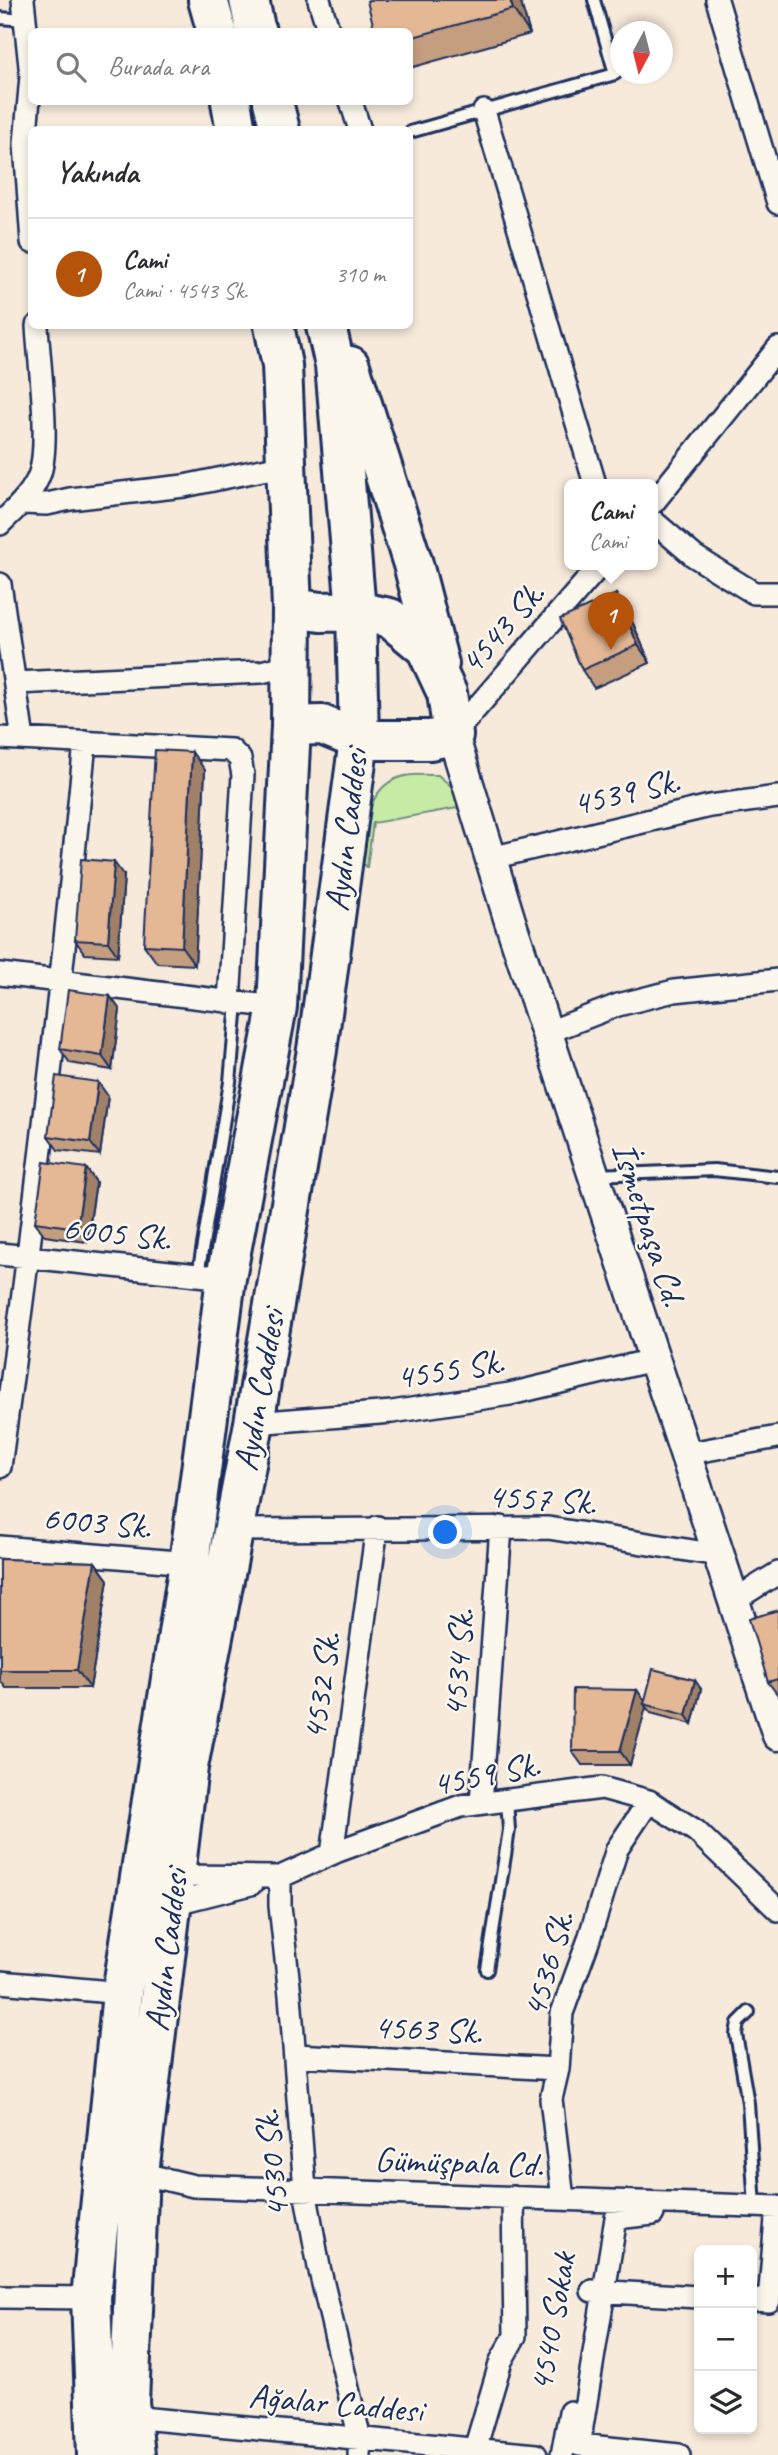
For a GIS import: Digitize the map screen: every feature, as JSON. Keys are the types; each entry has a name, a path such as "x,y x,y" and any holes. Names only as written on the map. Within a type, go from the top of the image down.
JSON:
{"highway":[{"path":"208,0 216,28"},
{"path":"249,0 256,28"},
{"path":"232,105 235,126"},
{"path":"274,105 279,126"},
{"name":"Aydın Caddesi","path":"97,2455 91,2298 122,1993 189,1563 212,1276 277,1007 291,726 292,608 282,365 275,329"},
{"name":"Aydın Caddesi","path":"135,2455 129,2402 139,2173 188,1767 254,1423 317,1049 359,740 356,611 335,365 327,329"},
{"path":"333,329 349,361 413,564 447,693 442,738"},
{"path":"292,608 321,612 356,611 390,618 426,648 447,693"},
{"path":"291,726 322,725 359,740 442,738"},
{"path":"348,826 369,782 397,755 442,738"}],"main road":[{"name":"İsmetpaşa Cd.","path":"442,738 491,858 684,1454 776,1722"}],"street":[{"path":"319,0 328,28"},
{"path":"717,0 778,203"},
{"path":"24,10 28,48"},
{"path":"28,105 25,145 28,187"},
{"path":"352,105 359,126"},
{"path":"484,111 594,479"},
{"path":"0,524 27,496 40,472 44,441 37,329"},
{"path":"658,497 778,348"},
{"path":"21,503 47,504 184,486 286,465"},
{"path":"658,525 694,556 754,593 778,593"},
{"name":"4543 Sk.","path":"442,738 596,570"},
{"path":"0,584 23,739"},
{"path":"15,683 261,672 291,666"},
{"path":"0,738 232,750 240,759 243,775 233,1003"},
{"path":"0,1467 29,1257 62,981 85,742"},
{"name":"4539 Sk.","path":"491,858 710,806 778,797"},
{"path":"0,974 277,1007"},
{"path":"546,1033 618,1004 674,991 778,979"},
{"name":"6005 Sk.","path":"0,1254 212,1276"},
{"name":"4555 Sk.","path":"254,1423 392,1412 497,1396 653,1360"},
{"path":"684,1454 778,1437"},
{"name":"4532 Sk.","path":"332,1854 377,1527"},
{"name":"4534 Sk.","path":"481,1803 501,1527"},
{"name":"4557 Sk.","path":"233,1530 548,1528 718,1555"},
{"path":"1,1547 1,1569"},
{"name":"6003 Sk.","path":"1,1547 189,1563"},
{"path":"733,1601 778,1573"},
{"name":"4559 Sk.","path":"173,1890 280,1877 332,1854 461,1806 602,1788 649,1801 696,1831 778,1910"},
{"name":"4536 Sk.","path":"563,2199 551,2099 558,2069 562,2013 617,1849 649,1801"},
{"name":"4530 Sk.","path":"280,1877 280,1906 305,2190 319,2267 360,2447"},
{"path":"0,1982 122,1993"},
{"name":"4563 Sk.","path":"295,2055 558,2069"},
{"name":"Gümüşpala Cd.","path":"139,2173 194,2186 755,2206 777,2212"},
{"path":"475,2449 501,2361 515,2336 513,2197"},
{"name":"4540 Sokak","path":"562,2455 597,2291 609,2201"},
{"path":"679,2455 579,2445 597,2291 615,2218 641,2214 777,2212 769,2301 757,2300"},
{"path":"597,2291 694,2297"},
{"path":"0,2297 91,2298"},
{"name":"Ağalar Caddesi","path":"131,2417 360,2447 475,2449 536,2455"}],"lane":[{"path":"413,131 615,74 594,0"},
{"path":"0,18 24,10"},
{"path":"212,1276 230,1082 233,1003"},
{"path":"593,1175 714,1170 778,1177"},
{"path":"487,1970 509,1830 507,1800"},
{"path":"749,2012 738,2023 736,2034 748,2103 755,2206"}],"green space":[{"path":"438,775 457,791 463,807 373,823 367,867 360,861 363,835 370,809 382,788 392,780 405,776"}],"building":[{"path":"510,0 513,9 413,37 413,28 374,28 367,1"},
{"path":"616,594 638,645 582,670 560,619"},
{"path":"155,750 192,752 182,947 144,945"},
{"path":"81,859 114,862 108,942 75,940"},
{"path":"68,990 110,996 102,1056 60,1049"},
{"path":"56,1076 98,1082 90,1142 48,1136"},
{"path":"44,1162 86,1168 77,1228 35,1222"},
{"path":"0,1559 95,1562 77,1670 0,1670"},
{"path":"778,1610 778,1679 768,1682 749,1619"},
{"path":"653,1669 695,1680 686,1715 644,1704"},
{"path":"573,1689 637,1690 620,1751 572,1751"}],"place":[{"name":"Cami","path":"611,650"}]}
